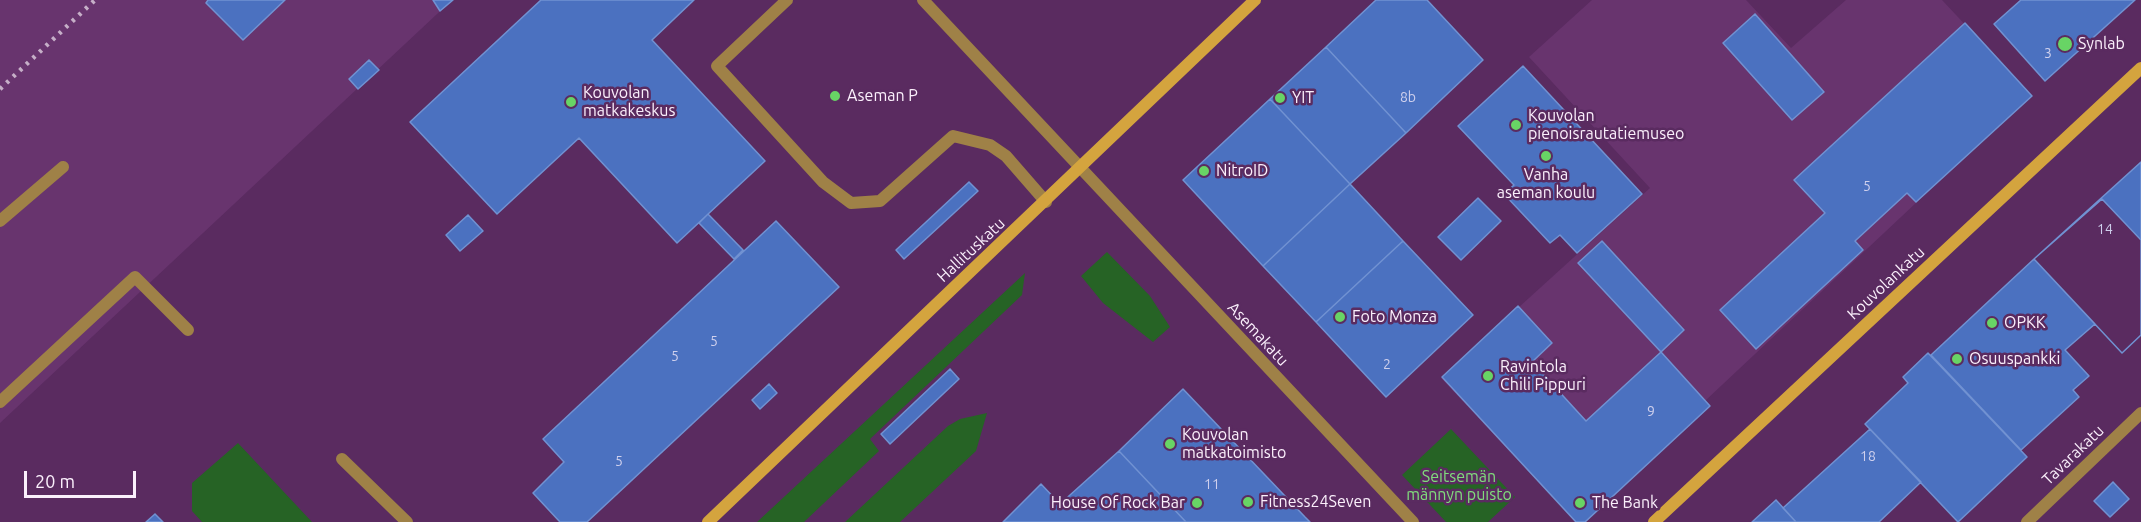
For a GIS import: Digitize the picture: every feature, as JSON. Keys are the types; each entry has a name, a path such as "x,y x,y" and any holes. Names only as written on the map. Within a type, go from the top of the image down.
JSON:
{"street":[{"path":"788,0 717,66 822,182 852,203 880,201 953,136 990,145 1006,156 1046,202"},
{"name":"Asemakatu","path":"923,0 1080,170 1413,522"},
{"name":"Hallituskatu","path":"708,522 1080,170 1255,0"},
{"name":"Kouvolankatu","path":"1654,522 2141,68"},
{"path":"0,221 63,168"},
{"path":"0,402 135,277 188,330"},
{"name":"Tavarakatu","path":"2027,522 2141,413"},
{"path":"342,459 407,522"}],"shaded area":[{"path":"0,0 452,0 0,423"},
{"path":"1592,0 1746,0 1791,48 1846,0 1942,0 2031,95 1576,522 1441,378 1650,188 1529,57"}],"green space":[{"path":"1107,252 1150,296 1170,327 1153,342 1103,303 1081,276"},
{"path":"1025,273 1022,295 870,439 879,451 804,522 757,522"},
{"path":"987,413 976,451 900,522 845,522 948,426 960,419"},
{"name":"Seitsemän männyn puisto","path":"1451,429 1515,497 1488,522 1446,522 1402,475"},
{"path":"238,443 312,522 202,522 192,511 192,483"}],"building":[{"path":"208,0 285,0 243,40 206,3"},
{"path":"433,0 453,0 440,11"},
{"name":"Kouvolan matkakeskus","path":"541,0 694,0 652,40 765,161 677,243 579,138 497,214 410,122"},
{"path":"1376,0 1427,0 1483,60 1406,133 1326,47"},
{"path":"2021,0 2135,0 2045,81 1994,24"},
{"path":"1755,14 1824,92 1792,120 1723,43"},
{"path":"1965,23 2032,96 1916,202 1907,193 1855,241 1863,250 1756,349 1720,310 1825,213 1794,180"},
{"path":"1326,47 1406,133 1350,184 1270,99"},
{"path":"369,60 379,70 358,89 349,79"},
{"name":"Vanha aseman koulu","path":"1523,66 1642,194 1577,253 1560,235 1550,243 1504,194 1514,185 1458,126"},
{"path":"1270,99 1350,184 1263,266 1183,180"},
{"path":"2141,162 2141,335 2122,353 2034,259"},
{"path":"969,182 978,191 904,259 896,250"},
{"path":"1350,184 1403,241 1316,322 1263,266"},
{"path":"1478,198 1501,221 1461,260 1438,237"},
{"path":"2102,199 2141,240 2141,335 2122,353 2034,259"},
{"path":"708,214 743,250 734,259 699,223"},
{"path":"468,215 483,231 460,251 446,235"},
{"path":"776,221 839,287 587,522 560,522 533,493 564,462 543,439"},
{"path":"1403,241 1473,315 1386,397 1316,322"},
{"path":"1602,241 1684,330 1661,352 1578,263"},
{"path":"2034,259 2095,324 2065,350 2089,376 2073,390 2079,397 2021,450 1931,355"},
{"path":"1518,306 1552,343 1532,362 1586,421 1661,352 1710,406 1585,522 1576,522 1442,377"},
{"path":"1928,353 2027,457 1958,522 1865,424 1908,383 1903,377"},
{"path":"950,369 959,379 890,444 881,434"},
{"path":"769,384 777,393 760,409 752,400"},
{"path":"1183,389 1310,522 1186,522 1119,451"},
{"path":"1870,429 1921,482 1879,522 1796,522 1783,508"},
{"path":"1119,451 1186,522 1003,522 1041,484 1060,504"},
{"path":"2113,482 2129,499 2110,517 2094,501"},
{"path":"1776,500 1796,522 1752,522"},
{"path":"155,514 163,522 146,522"}],"railway":[{"path":"0,89 95,0"}],"place":[{"name":"Synlab","path":"2065,44"},
{"name":"Aseman P","path":"835,96"},
{"name":"YIT","path":"1280,98"},
{"name":"Kouvolan matkakeskus","path":"571,102"},
{"name":"Kouvolan pienoisrautatiemuseo","path":"1516,125"},
{"name":"Vanha aseman koulu","path":"1546,156"},
{"name":"NitroID","path":"1204,171"},
{"name":"Foto Monza","path":"1340,317"},
{"name":"OPKK","path":"1992,323"},
{"name":"Osuuspankki","path":"1957,359"},
{"name":"Ravintola Chili Pippuri","path":"1488,376"},
{"name":"Kouvolan matkatoimisto","path":"1170,444"},
{"name":"Fitness24Seven","path":"1248,502"},
{"name":"House Of Rock Bar","path":"1197,503"},
{"name":"The Bank","path":"1580,503"}]}
